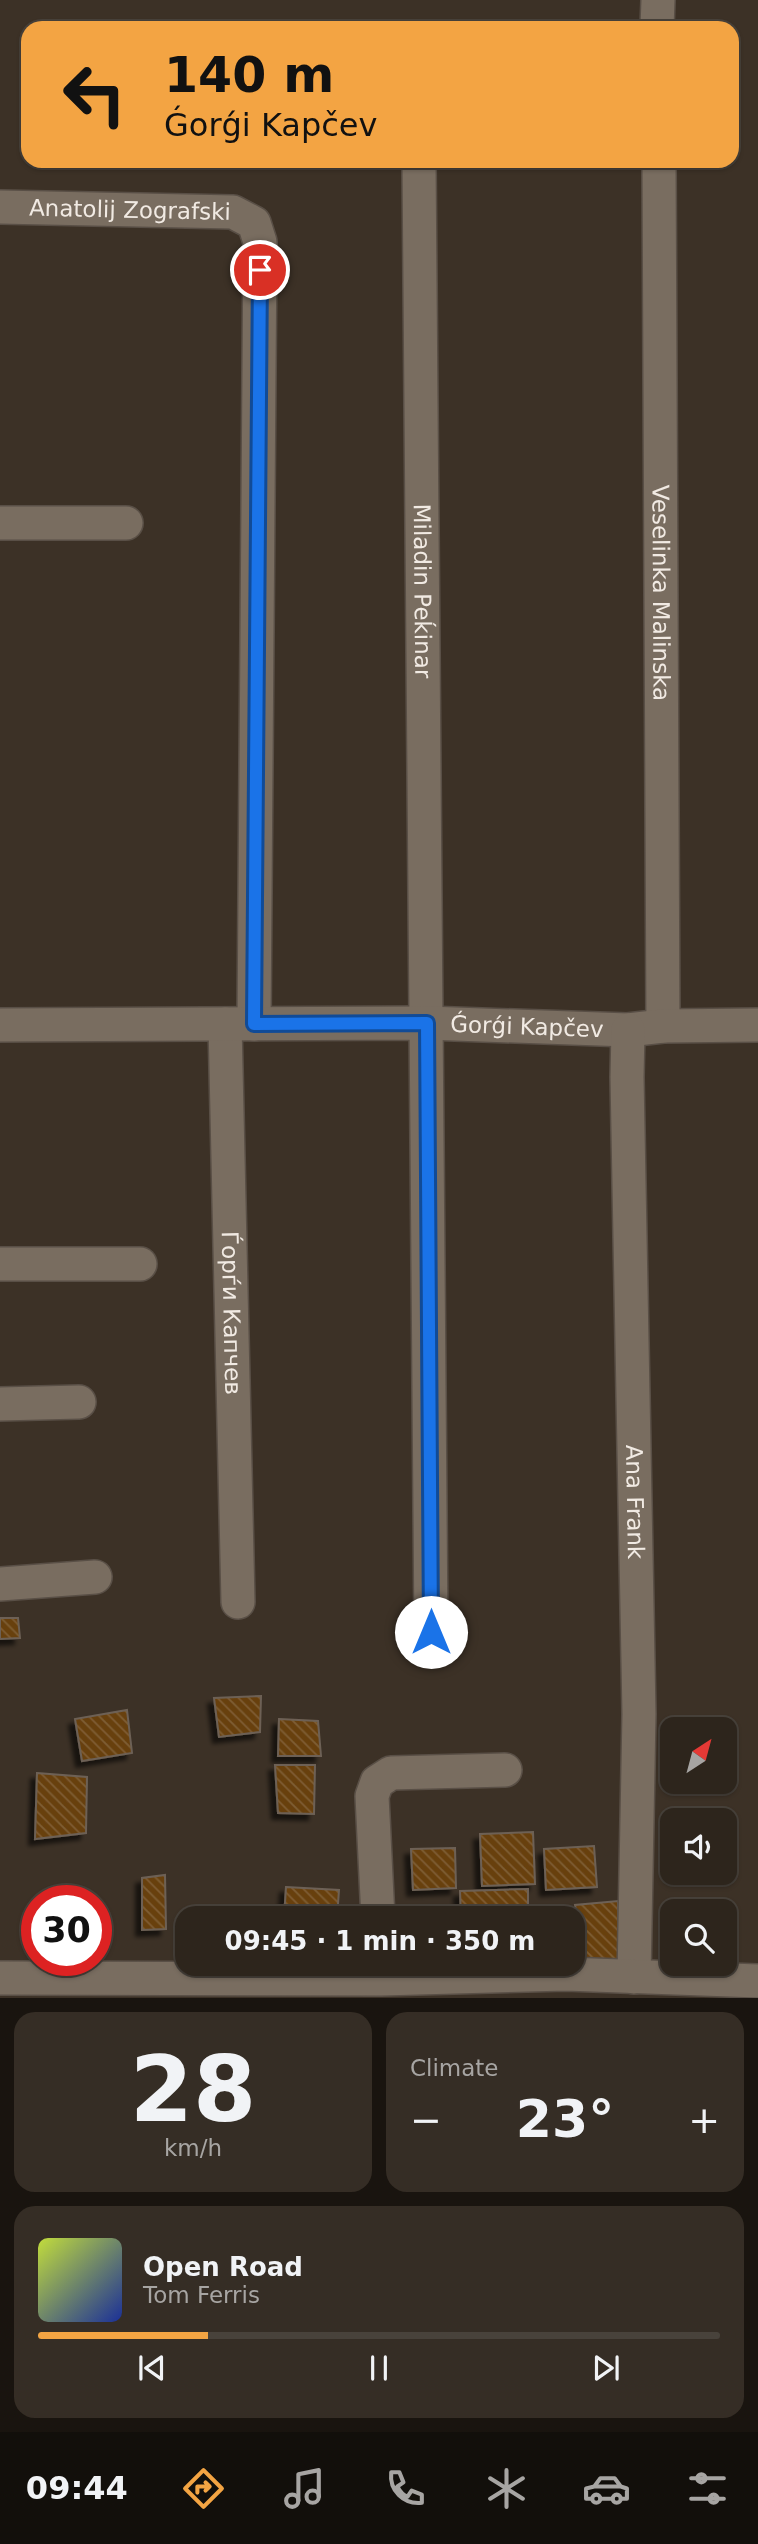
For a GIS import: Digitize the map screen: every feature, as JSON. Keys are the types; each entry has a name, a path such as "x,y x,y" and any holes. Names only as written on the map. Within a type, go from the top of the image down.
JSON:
{"street":[{"path":"657,21 658,0"},
{"name":"Miladin Peḱinar","path":"419,168 431,1632"},
{"name":"Veselinka Malinska","path":"659,168 663,1026"},
{"name":"Anatolij Zografski","path":"0,207 233,212 254,223 260,242 239,1024"},
{"path":"0,523 126,523"},
{"name":"Ǵorǵi Kapčev","path":"0,1025 427,1023 628,1030 663,1026 758,1026"},
{"name":"Ѓорѓи Капчев","path":"238,1602 239,1024"},
{"name":"Ana Frank","path":"628,1030 626,1077 639,1714 634,1977"},
{"path":"0,1264 140,1264"},
{"path":"0,1404 79,1402"},
{"path":"0,1584 95,1577"},
{"path":"377,1906 372,1796 377,1782 391,1773 505,1770"},
{"path":"0,1978 53,1988 276,1988 349,1976"},
{"path":"417,1976 498,1987 567,1986 634,1977 738,1987"}],"building":[{"path":"0,1618 18,1618 20,1638 0,1639"},
{"path":"261,1696 260,1732 219,1737 214,1698"},
{"path":"127,1710 132,1753 82,1761 75,1719"},
{"path":"279,1719 318,1721 321,1756 278,1756"},
{"path":"275,1765 315,1765 314,1814 278,1813"},
{"path":"37,1773 87,1777 86,1833 35,1839"},
{"path":"533,1832 535,1884 482,1886 480,1834"},
{"path":"594,1846 597,1887 546,1890 544,1849"},
{"path":"455,1848 456,1888 413,1890 411,1849"},
{"path":"165,1875 166,1929 142,1930 142,1878"},
{"path":"286,1887 339,1890 338,1906 285,1906"},
{"path":"528,1889 528,1906 461,1906 460,1891"},
{"path":"618,1901 619,1969 586,1968 585,1906 575,1905"}],"route":[{"path":"260,270 254,1024 427,1023 431,1632"}]}
